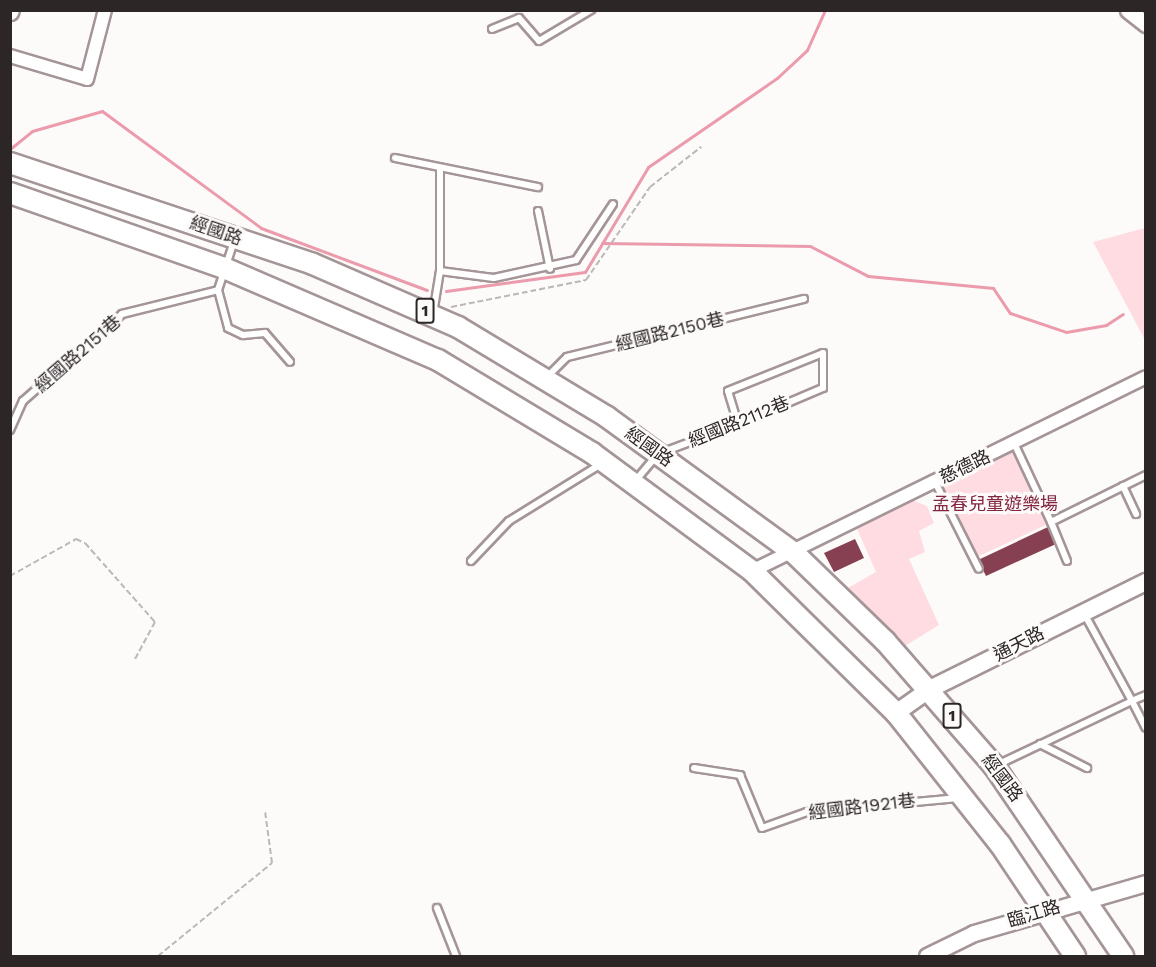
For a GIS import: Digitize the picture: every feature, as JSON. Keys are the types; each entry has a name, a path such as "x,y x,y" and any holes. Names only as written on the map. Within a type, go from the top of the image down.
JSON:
{"main road":[{"name":"經國路","path":"10,163 313,264 433,315 544,379 658,454 793,552 930,689 994,766 1089,898 1123,957"},
{"name":"經國路","path":"10,193 224,268 438,360 604,462 752,571 896,713 965,797 1047,910 1075,957"},
{"name":"通天路","path":"896,713 930,689 1146,582"}],"street":[{"path":"10,56 87,79 105,10"},
{"path":"1128,10 1146,24"},
{"name":"慈德路","path":"752,571 1146,377"},
{"name":"臨江路","path":"927,957 974,933 1146,883"}],"lane":[{"path":"492,29 519,18 539,41 591,10"},
{"path":"395,158 440,169 538,187"},
{"path":"433,315 440,271 440,169"},
{"path":"440,271 494,278 550,268 576,260 613,204"},
{"path":"538,212 550,268"},
{"path":"235,238 218,290 228,328 243,335 265,333 290,362"},
{"name":"經國路2151巷","path":"10,430 23,401 123,314 218,290"},
{"name":"經國路2150巷","path":"544,379 567,357 804,299"},
{"name":"經國路2112巷","path":"633,484 658,454 738,424 823,388 823,352 728,391 738,424"},
{"path":"1014,443 1067,561"},
{"path":"471,561 509,521 604,462"},
{"path":"1051,522 1146,475"},
{"path":"935,482 979,569"},
{"path":"1123,486 1136,514"},
{"path":"1083,612 1146,728"},
{"path":"994,766 1146,694"},
{"path":"1040,744 1087,768"},
{"name":"經國路1921巷","path":"694,768 740,775 762,828 807,812 965,797"},
{"path":"437,908 456,957"}],"path":[{"path":"10,576 76,539 85,543 155,622 135,659"},
{"path":"158,957 272,863 265,811"}],"green space":[{"path":"1146,228 1145,340 1093,242"},
{"name":"孟春兒童遊樂場","path":"1013,449 1048,524 977,557 942,485"},
{"path":"904,497 927,506 934,523 919,531 925,552 909,559 939,625 895,652 837,594 876,572 854,522"}],"building":[{"path":"1048,527 1056,544 986,576 978,560"},
{"path":"855,539 864,558 834,572 824,553"}],"waterway":[{"path":"446,291 585,272 648,167 777,78 807,50 825,10"},
{"path":"10,149 32,131 102,111 261,228 427,290"},
{"path":"602,243 810,246 868,276 993,288 1010,313 1066,332 1106,325 1123,314"}]}
